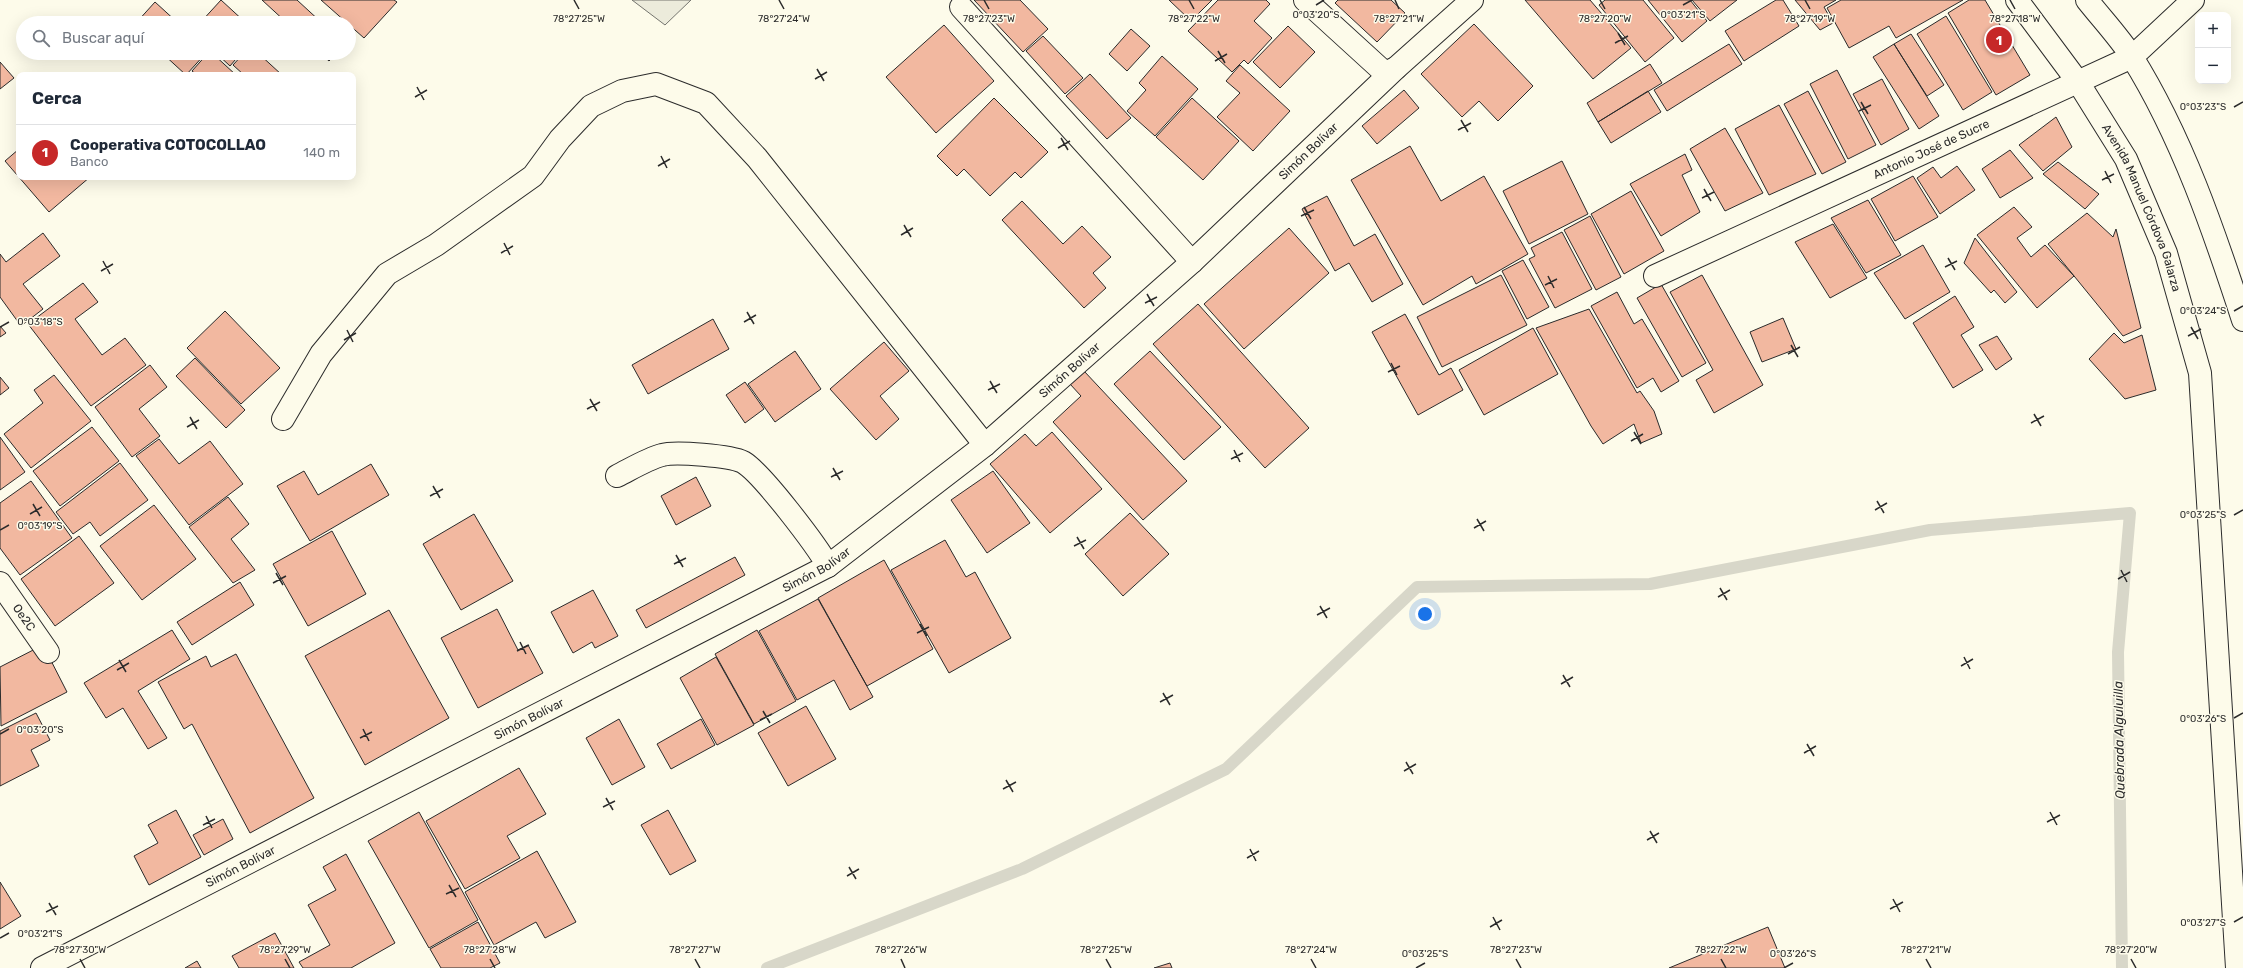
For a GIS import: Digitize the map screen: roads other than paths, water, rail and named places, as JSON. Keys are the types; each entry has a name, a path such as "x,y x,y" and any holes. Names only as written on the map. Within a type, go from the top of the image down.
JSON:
{"street":[{"path":"1305,0 1385,73 1396,68"},
{"name":"Simón Bolívar","path":"42,968 828,566 985,445 1192,262 1396,68 1472,0"},
{"name":"Avenida Manuel Córdova Galarza","path":"2017,0 2078,82 2126,159 2166,253 2200,373 2235,818 2237,968"},
{"path":"2087,0 2132,57 2169,127 2211,223 2243,320"},
{"name":"Antonio José de Sucre","path":"1655,276 2132,57 2193,0"},
{"path":"961,7 1192,262"},
{"path":"283,419 321,354 387,274 436,245 533,176 560,139 591,106 622,91 656,84 706,103 752,153 985,445"},
{"path":"617,476 662,455 712,456 744,462 769,487 828,566"},
{"name":"Oe2C","path":"0,583 48,652"}],"waterway":[{"name":"Quebrada Alguluilla","path":"767,968 1022,869 1226,769 1417,587 1650,584 1930,530 2130,513 2118,652 2122,968"}],"place":[{"name":"Cooperativa COTOCOLLAO","path":"1999,40"}]}
